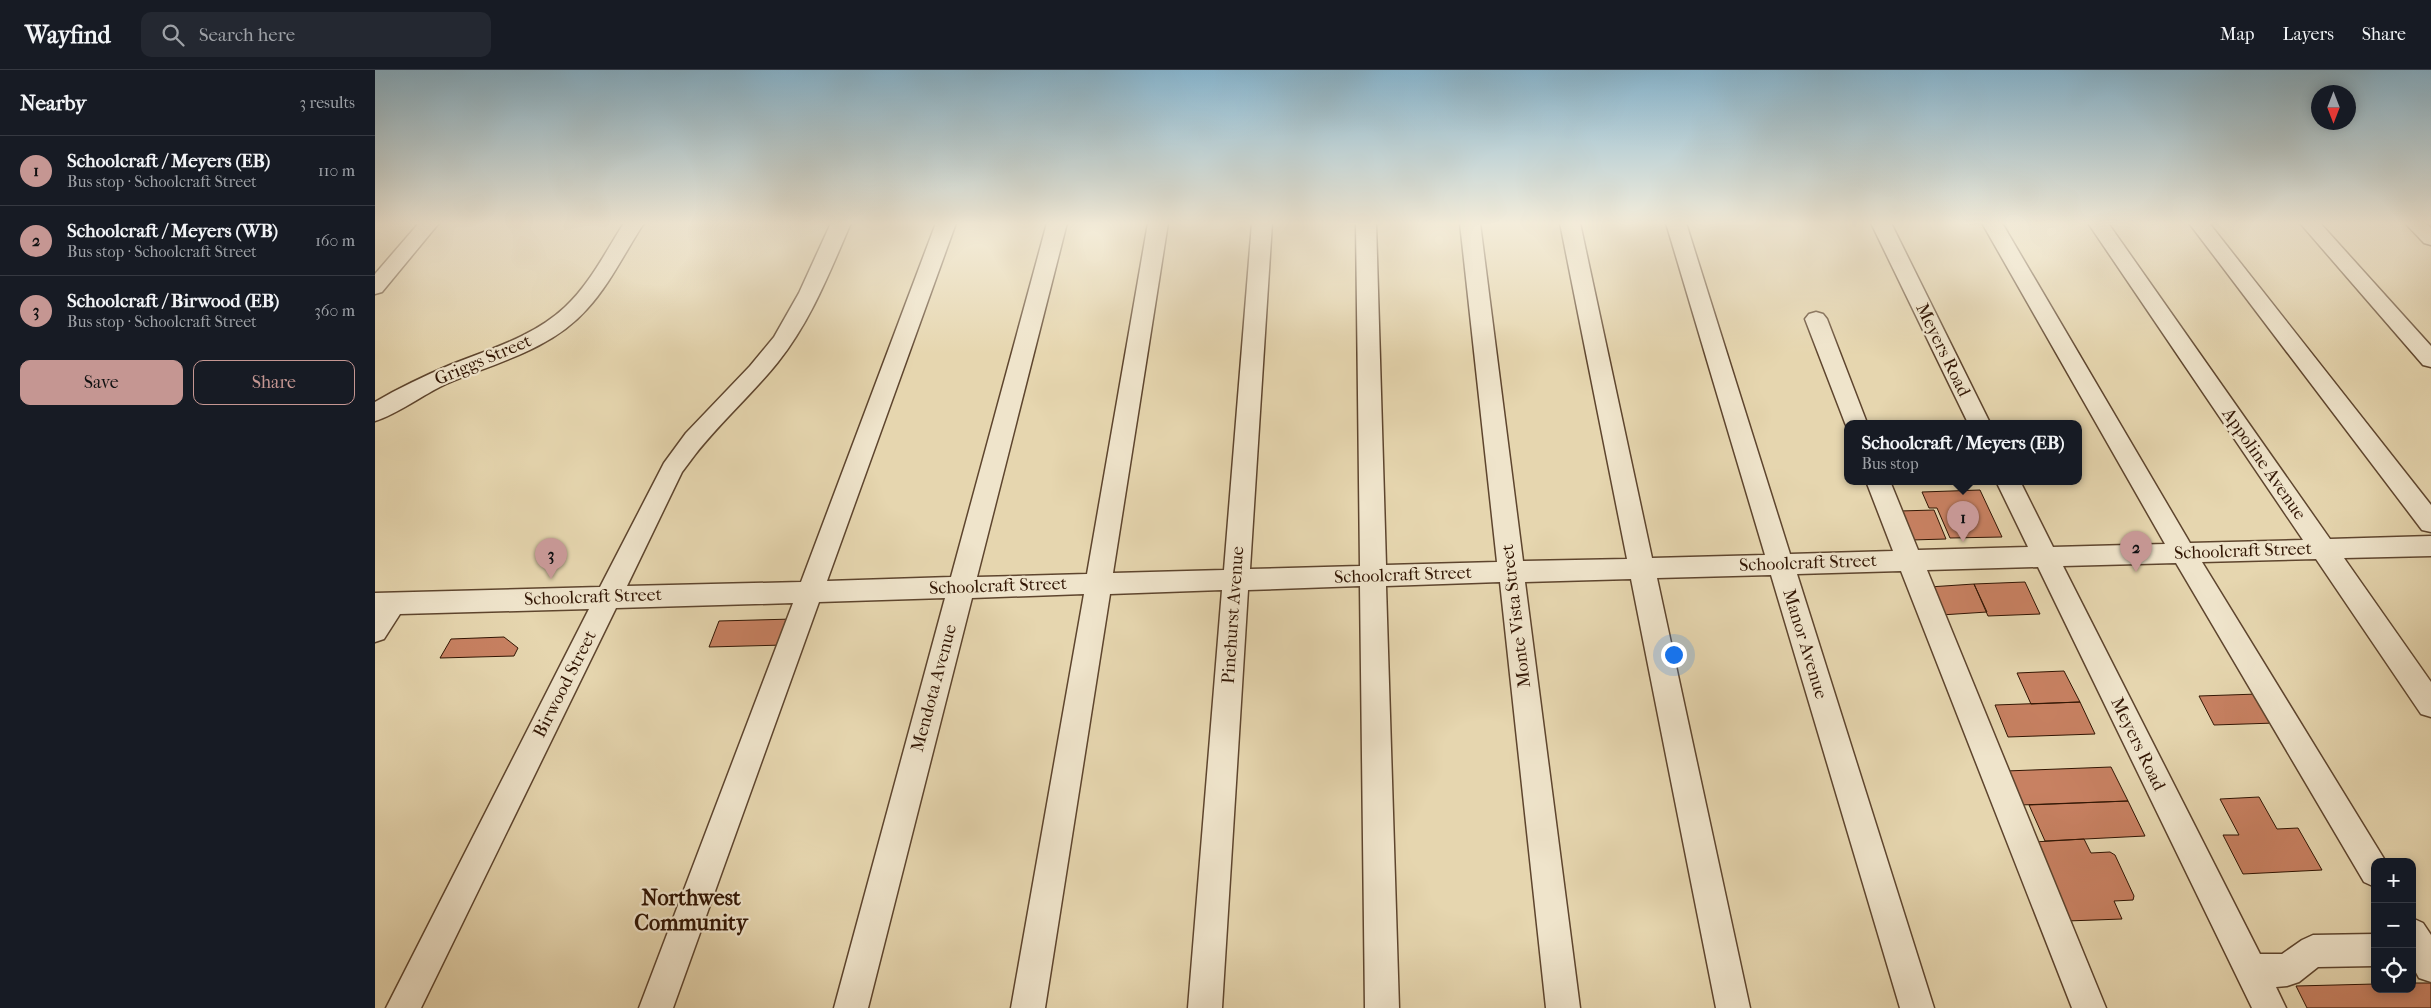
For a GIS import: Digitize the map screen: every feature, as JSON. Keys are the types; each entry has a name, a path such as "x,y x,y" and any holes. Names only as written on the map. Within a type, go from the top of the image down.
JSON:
{"street":[{"path":"375,287 392,267"},
{"name":"Griggs Street","path":"375,413 417,389 506,353 552,328 581,304 605,267"},
{"name":"Birwood Street","path":"403,1008 680,456 693,439 769,358 785,337 795,321 820,267"},
{"path":"656,1008 930,267"},
{"name":"Mendota Avenue","path":"851,1008 1045,267"},
{"path":"1028,1008 1151,267"},
{"name":"Pinehurst Avenue","path":"1205,1008 1235,580 1260,267"},
{"path":"1367,267 1382,1008"},
{"name":"Monte Vista Street","path":"1475,267 1563,1008"},
{"path":"1579,267 1733,1008"},
{"name":"Manor Avenue","path":"1689,267 1917,1008"},
{"name":"Meyers Road","path":"1902,267 1978,420"},
{"path":"2017,267 2183,553 2371,865"},
{"name":"Appoline Avenue","path":"2128,267 2431,704"},
{"path":"2233,267 2431,523"},
{"path":"2349,267 2431,360"},
{"path":"1816,320 1855,420"},
{"path":"1880,485 2089,1008"},
{"name":"Meyers Road","path":"2010,485 2269,1008"},
{"name":"Schoolcraft Street","path":"384,604 2431,546"},
{"path":"375,631 384,604"},
{"path":"2416,941 2431,966"},
{"path":"2250,971 2287,970 2313,952 2371,950"}],"building":[{"path":"1980,490 2002,537 1950,538 1937,508 1929,508 1922,492"},
{"path":"1934,510 1946,539 1911,540 1900,511"},
{"path":"2025,582 2040,614 1988,616 1974,584"},
{"path":"1974,584 1987,612 1941,615 1929,587"},
{"path":"793,619 784,645 709,647 719,621"},
{"path":"504,637 518,648 514,656 440,658 451,639"},
{"path":"2064,671 2080,702 2031,704 2017,673"},
{"path":"2258,694 2275,723 2214,725 2199,696"},
{"path":"2080,702 2095,734 2008,737 1995,705"},
{"path":"2111,767 2128,801 2020,805 2006,771"},
{"path":"2259,797 2277,829 2298,828 2322,870 2243,874 2223,835 2239,835 2220,799"},
{"path":"2128,801 2145,836 2045,841 2029,805"},
{"path":"2084,839 2091,853 2110,852 2115,855 2134,896 2133,900 2114,901 2122,919 2067,921 2034,842"},
{"path":"2416,983 2431,983 2431,1008 2307,1008 2296,986 2371,984 2371,993 2416,993"}],"place":[{"name":"Schoolcraft / Meyers (EB)","path":"1963,542"},
{"name":"Schoolcraft / Meyers (WB)","path":"2136,572"},
{"name":"Schoolcraft / Birwood (EB)","path":"551,579"}],"district":[{"name":"Northwest Community","path":"691,910"}]}
